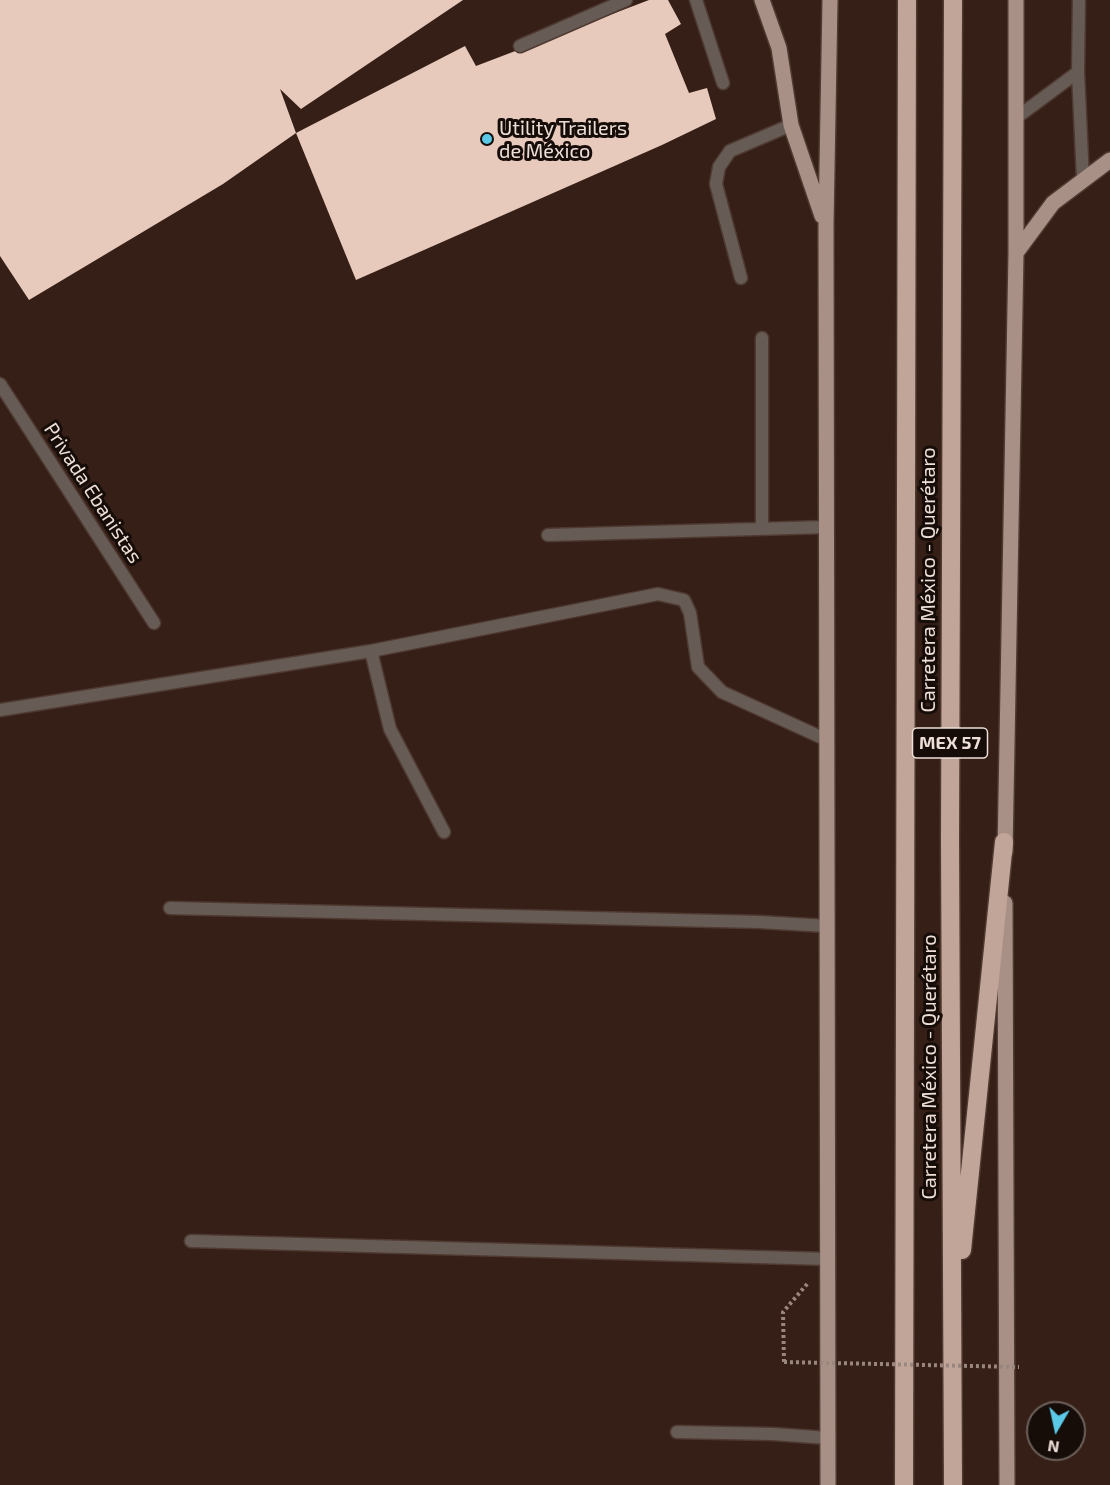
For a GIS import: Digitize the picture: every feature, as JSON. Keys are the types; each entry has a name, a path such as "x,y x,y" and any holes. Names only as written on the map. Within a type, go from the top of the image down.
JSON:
{"highway":[{"name":"Carretera México - Querétaro","path":"904,1485 907,0"},
{"name":"Carretera México - Querétaro","path":"952,0 950,840 953,1485"},
{"path":"953,1341 1005,842"}],"main road":[{"path":"762,0 778,48 791,125 825,225"},
{"path":"828,1485 825,225 830,0"},
{"path":"1007,1485 1005,842 1016,253 1016,0"},
{"path":"1016,253 1053,203 1110,160"}],"lane":[{"path":"520,46 626,0"},
{"path":"696,0 723,83"},
{"path":"1079,0 1078,72 1083,180"},
{"path":"1016,118 1078,72"},
{"path":"741,278 716,184 719,167 730,150 791,125"},
{"path":"762,338 762,528"},
{"name":"Privada Ebanistas","path":"0,384 154,623"},
{"path":"548,535 826,527"},
{"path":"0,710 371,651 658,594 684,600 690,613 698,667 722,692 827,740"},
{"path":"371,651 390,729 444,832"},
{"path":"170,908 759,922 827,926"},
{"path":"191,1241 828,1259"},
{"path":"677,1432 773,1434 828,1438"}],"path":[{"path":"783,1312 784,1362 1019,1367"}],"building":[{"path":"0,0 463,0 301,109 280,89 296,133 223,184 29,300 0,256"},
{"name":"Utility Trailers de México","path":"649,0 668,0 681,24 665,34 689,93 707,88 716,119 356,280 296,133 465,46 476,66"}],"place":[{"name":"Utility Trailers de México","path":"487,139"}]}
